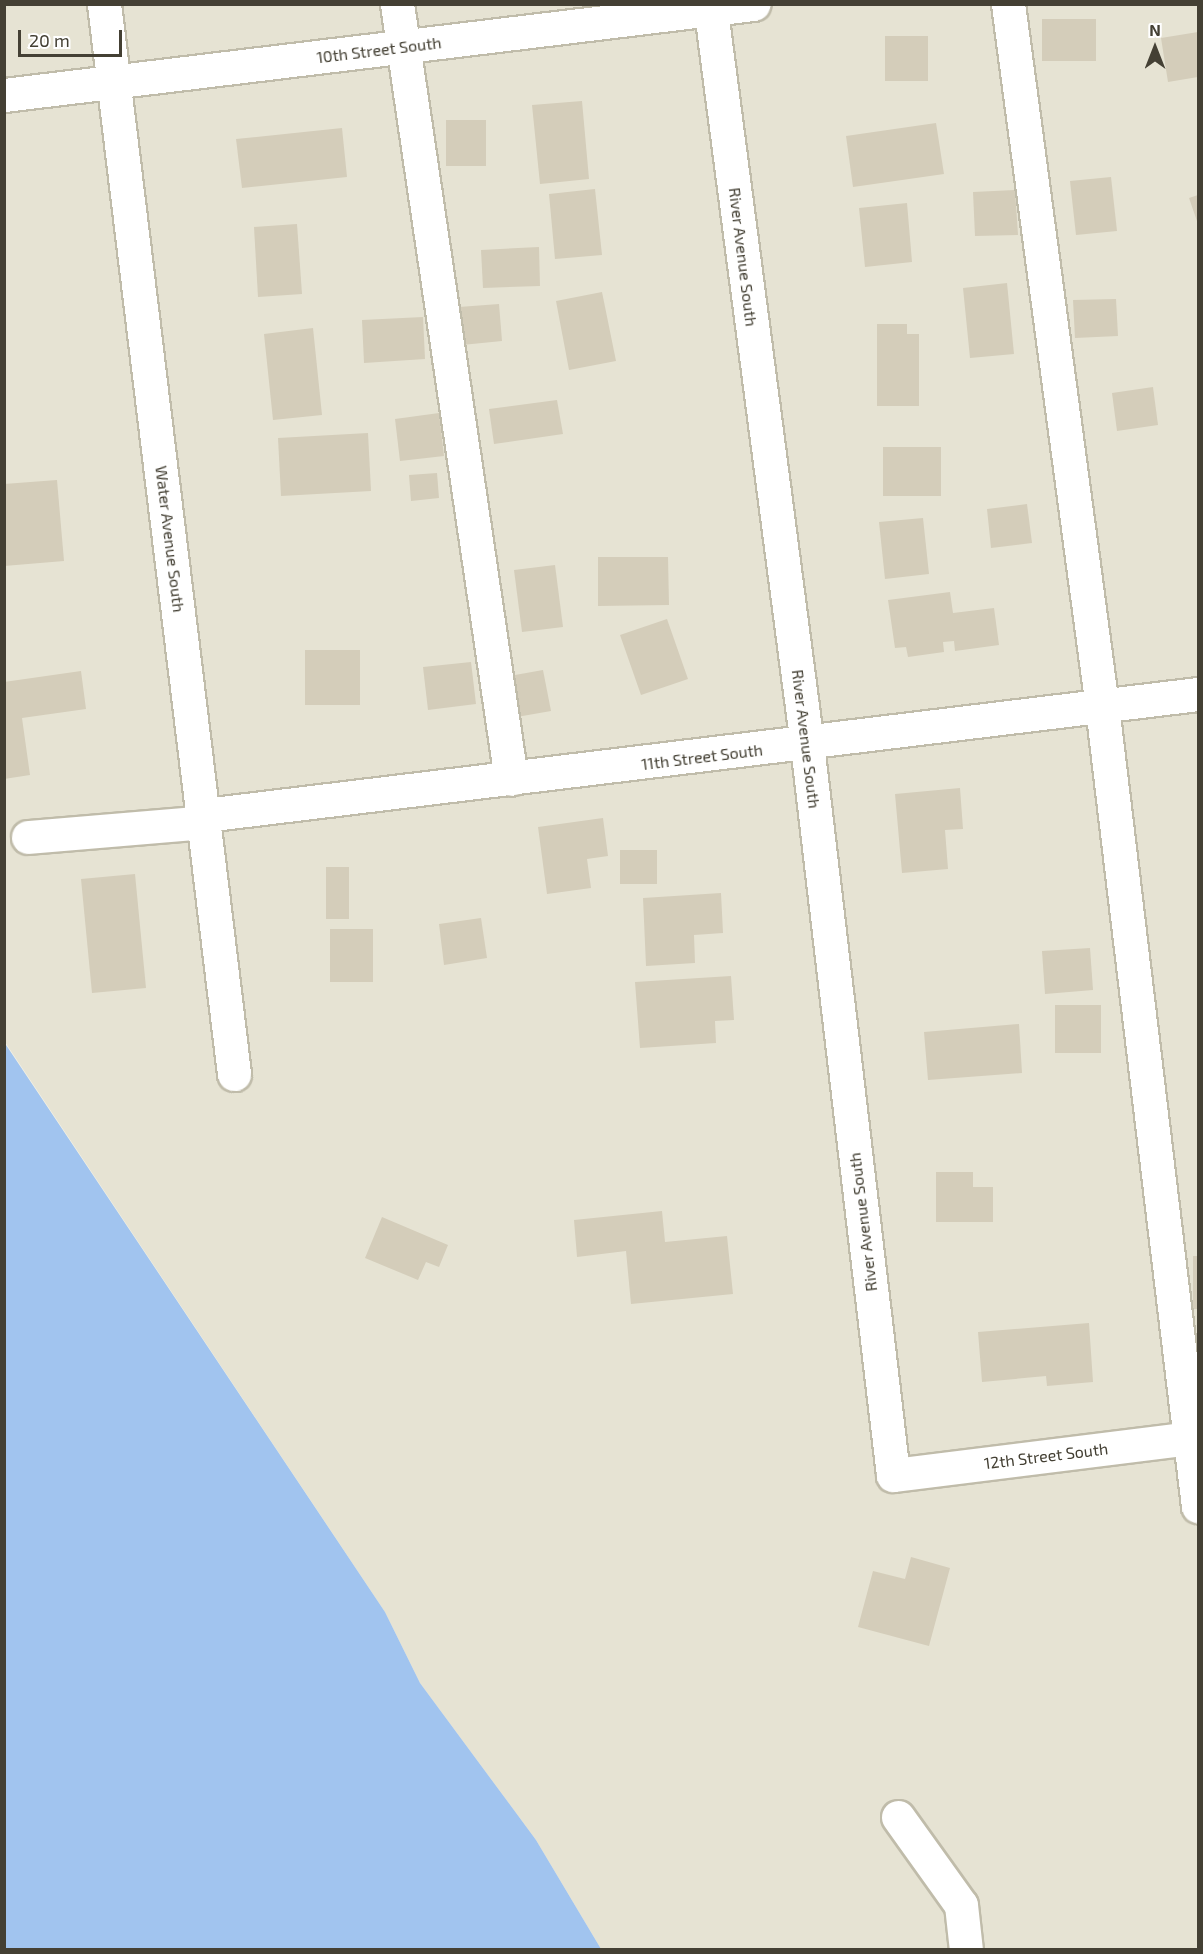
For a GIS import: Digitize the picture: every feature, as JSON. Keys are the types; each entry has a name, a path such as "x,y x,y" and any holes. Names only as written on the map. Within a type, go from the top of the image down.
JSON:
{"street":[{"name":"Water Avenue South","path":"104,4 205,818 234,1074"},
{"path":"397,4 511,779"},
{"name":"10th Street South","path":"4,95 404,47 710,7 753,4"},
{"path":"1008,4 1194,1437 1198,1506"},
{"name":"River Avenue South","path":"710,7 807,745 893,1475"},
{"name":"11th Street South","path":"28,837 205,818 511,779 807,745 1198,694"},
{"name":"12th Street South","path":"893,1475 1194,1437"},
{"path":"898,1816 961,1905 966,1950"}],"shaded area":[{"path":"5,5 1198,5 1198,1949 601,1949 536,1840 420,1683 385,1612 5,1042"}],"water":[{"path":"4,1042 385,1612 420,1683 536,1840 601,1949 5,1949"}],"building":[{"path":"1042,19 1096,19 1096,61 1042,61"},
{"path":"1198,32 1198,77 1168,82 1161,38"},
{"path":"885,36 928,36 928,81 885,81"},
{"path":"582,101 589,179 540,184 532,105"},
{"path":"446,120 486,120 486,166 446,166"},
{"path":"936,123 944,174 853,187 846,136"},
{"path":"342,128 347,177 242,188 236,139"},
{"path":"1111,177 1117,231 1076,235 1070,181"},
{"path":"595,189 602,255 555,259 549,194"},
{"path":"1015,190 1018,235 975,236 973,192"},
{"path":"1198,195 1198,224 1189,198"},
{"path":"907,203 912,262 865,267 859,208"},
{"path":"297,224 302,294 258,297 254,227"},
{"path":"539,247 540,286 483,288 481,250"},
{"path":"1007,283 1014,354 970,358 963,288"},
{"path":"602,292 616,361 569,370 556,301"},
{"path":"1116,299 1118,336 1075,338 1073,300"},
{"path":"499,304 502,341 462,345 459,307"},
{"path":"423,317 425,359 364,363 362,320"},
{"path":"877,324 907,324 907,334 919,334 919,406 877,406"},
{"path":"313,328 322,415 273,420 264,334"},
{"path":"1153,387 1158,425 1117,431 1112,393"},
{"path":"557,400 563,434 494,444 489,409"},
{"path":"439,413 444,456 400,461 395,419"},
{"path":"368,433 371,491 281,496 278,438"},
{"path":"883,447 941,447 941,496 883,496"},
{"path":"437,473 439,498 411,501 409,475"},
{"path":"57,480 64,561 4,566 4,484"},
{"path":"1027,504 1032,543 991,548 987,509"},
{"path":"923,518 929,574 885,579 879,522"},
{"path":"598,557 668,557 669,605 598,606"},
{"path":"555,565 563,627 522,632 514,570"},
{"path":"950,592 953,613 994,608 999,645 955,651 954,641 943,642 944,652 908,657 906,647 895,648 888,600"},
{"path":"667,619 688,679 641,695 620,635"},
{"path":"305,650 360,650 360,705 305,705"},
{"path":"471,662 476,704 428,710 423,667"},
{"path":"543,670 551,711 511,718 503,677"},
{"path":"81,671 86,709 22,718 30,775 4,779 4,682"},
{"path":"960,788 963,829 945,830 948,869 902,873 895,794"},
{"path":"603,818 608,856 587,859 591,888 547,894 538,827"},
{"path":"620,850 657,850 657,884 620,884"},
{"path":"326,867 349,867 349,919 326,919"},
{"path":"135,874 146,988 92,993 81,879"},
{"path":"721,893 723,933 694,935 695,963 646,966 643,898"},
{"path":"481,918 487,958 444,965 439,924"},
{"path":"330,929 373,929 373,982 330,982"},
{"path":"1090,948 1093,990 1045,994 1042,951"},
{"path":"731,976 734,1020 715,1021 716,1043 640,1048 635,982"},
{"path":"1055,1005 1101,1005 1101,1053 1055,1053"},
{"path":"1019,1024 1022,1073 928,1080 924,1032"},
{"path":"936,1172 973,1172 973,1187 993,1187 993,1222 936,1222"},
{"path":"662,1211 665,1242 727,1236 733,1294 631,1304 626,1251 577,1257 574,1220"},
{"path":"382,1217 448,1245 439,1267 426,1262 418,1280 365,1258"},
{"path":"1193,1256 1198,1256 1198,1309 1193,1309"},
{"path":"1089,1323 1093,1382 1047,1386 1046,1376 982,1382 978,1332"},
{"path":"911,1557 950,1568 929,1646 858,1627 873,1571 905,1579"}]}
